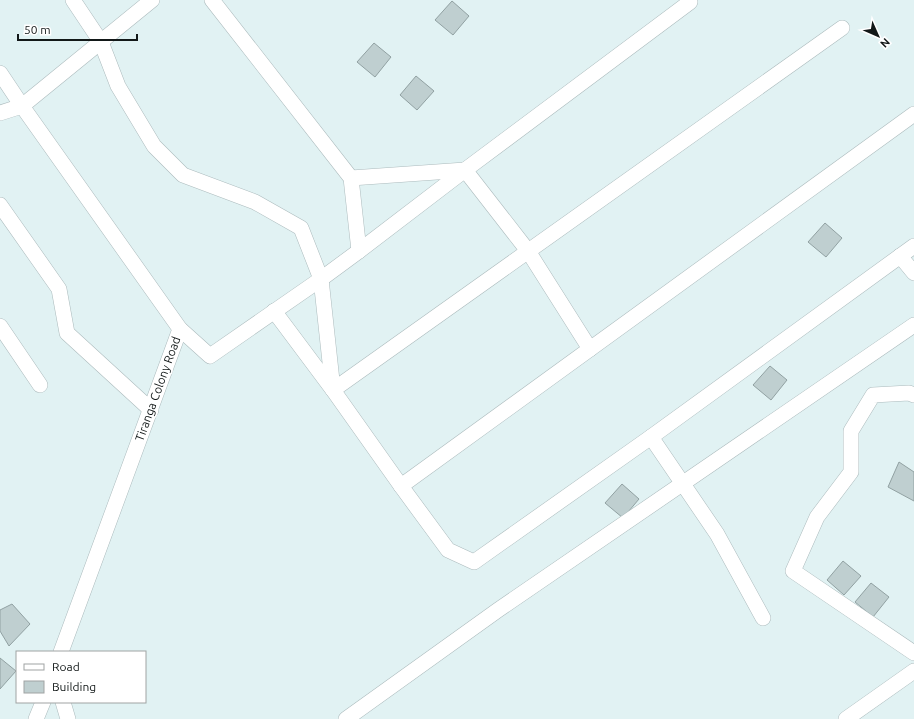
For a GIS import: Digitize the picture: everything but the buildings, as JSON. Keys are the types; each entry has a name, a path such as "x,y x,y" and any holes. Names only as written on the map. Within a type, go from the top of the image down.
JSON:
{"street":[{"path":"73,0 101,42 118,86 154,146 183,175 255,202 301,228 321,279 333,390"},
{"path":"0,113 22,106 152,0"},
{"path":"212,0 350,178 359,251"},
{"path":"180,329 210,356 359,251 690,2"},
{"path":"333,390 842,28"},
{"name":"Tiranga Colony Road","path":"0,73 180,329 61,651"},
{"path":"401,486 914,114"},
{"path":"350,178 465,170"},
{"path":"465,170 528,251 590,349"},
{"path":"0,205 59,289 67,332 150,410"},
{"path":"274,311 333,390 448,550 474,562 651,437 914,246"},
{"path":"900,256 914,273"},
{"path":"346,719 498,610 914,325"},
{"path":"0,326 40,385"},
{"path":"914,395 909,393 873,395 851,431 851,472 817,517 792,571 914,653"},
{"path":"651,437 717,534 763,618"},
{"path":"846,719 914,670"},
{"path":"36,719 43,703"},
{"path":"63,703 68,719"}]}
